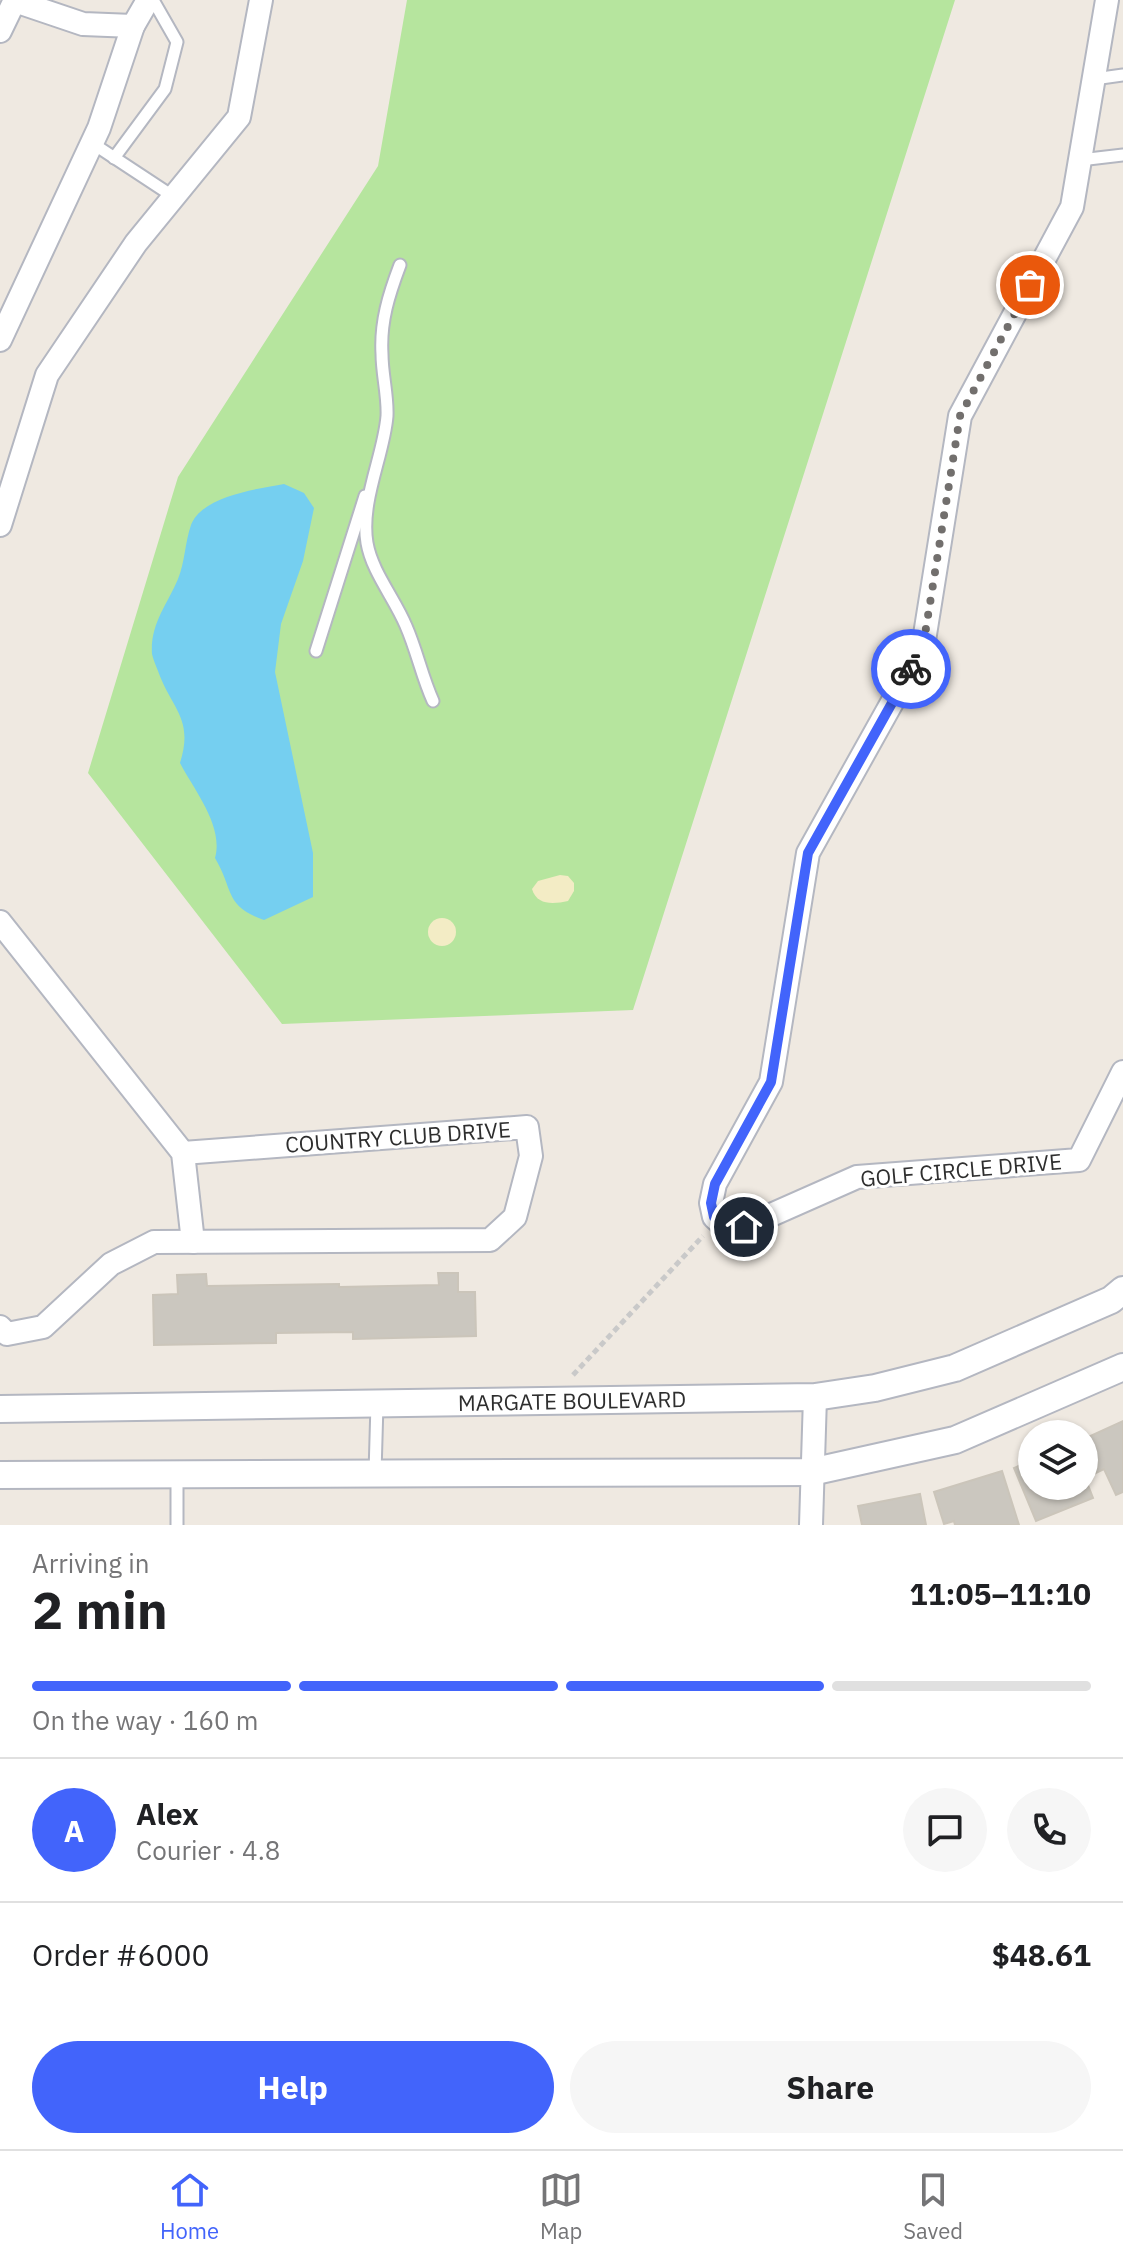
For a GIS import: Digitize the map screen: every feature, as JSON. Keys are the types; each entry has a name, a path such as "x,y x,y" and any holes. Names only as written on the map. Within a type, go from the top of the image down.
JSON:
{"street":[{"path":"0,31 15,0 83,24 133,26"},
{"path":"0,340 92,143 133,26 150,0"},
{"path":"0,525 47,375 136,243 239,117 261,0"},
{"path":"717,1220 711,1203 715,1184 771,1082 808,853 923,647 960,416 1072,207 1107,0"},
{"path":"0,922 183,1153 193,1242"},
{"name":"GOLF CIRCLE DRIVE","path":"717,1220 724,1226 744,1227 857,1177 1079,1160 1123,1072"},
{"name":"COUNTRY CLUB DRIVE","path":"0,1327 7,1334 43,1327 111,1264 154,1242 490,1240 515,1217 531,1156 527,1127 183,1153"},
{"name":"MARGATE BOULEVARD","path":"0,1409 815,1397 875,1388 955,1368 1111,1300 1123,1290"},
{"path":"0,1475 811,1472 955,1440 1123,1367"},
{"path":"811,1525 815,1397"}],"lane":[{"path":"114,158 165,89 177,42 150,0"},
{"path":"1094,79 1123,75"},
{"path":"92,143 174,197"},
{"path":"1080,160 1123,155"},
{"path":"316,651 374,470 387,418 381,356 382,331 387,299 400,265"},
{"path":"374,470 367,516 367,544 407,626 421,674 433,701"},
{"path":"375,1474 377,1404"},
{"path":"177,1474 177,1525"}],"path":[{"path":"570,1378 717,1220"}],"green space":[{"path":"407,0 955,0 633,1010 282,1024 88,773 178,477 378,166"}],"sand":[{"path":"568,876 574,883 574,891 568,901 552,903 534,895 532,889 538,881"},
{"path":"442,918 452,922 456,932 452,942 442,946 432,942 428,932 432,922"}],"water":[{"path":"284,484 304,493 314,508 303,561 281,624 275,672 313,853 313,897 264,920 251,915 236,903 215,858 217,846 212,821 180,763 184,748 183,724 155,662 152,643 156,624 180,572 191,525 197,515 206,507 232,496"}],"building":[{"path":"438,1273 458,1273 458,1292 475,1292 476,1336 353,1339 353,1332 276,1333 276,1343 154,1345 153,1295 178,1294 177,1275 206,1274 207,1286 339,1284 339,1287 439,1285"},
{"path":"1123,1421 1123,1492 1116,1495 1104,1469 1098,1472 1098,1433"},
{"path":"1002,1471 1019,1525 955,1525 954,1521 944,1524 934,1492"},
{"path":"920,1494 926,1525 862,1525 858,1506"},
{"path":"1027,1500 1088,1500 1036,1521"}],"way so far":[{"path":"911,669 923,647 960,416 1030,285"}],"route":[{"path":"744,1227 724,1226 714,1217 711,1203 715,1184 771,1082 808,853 911,669"}]}
